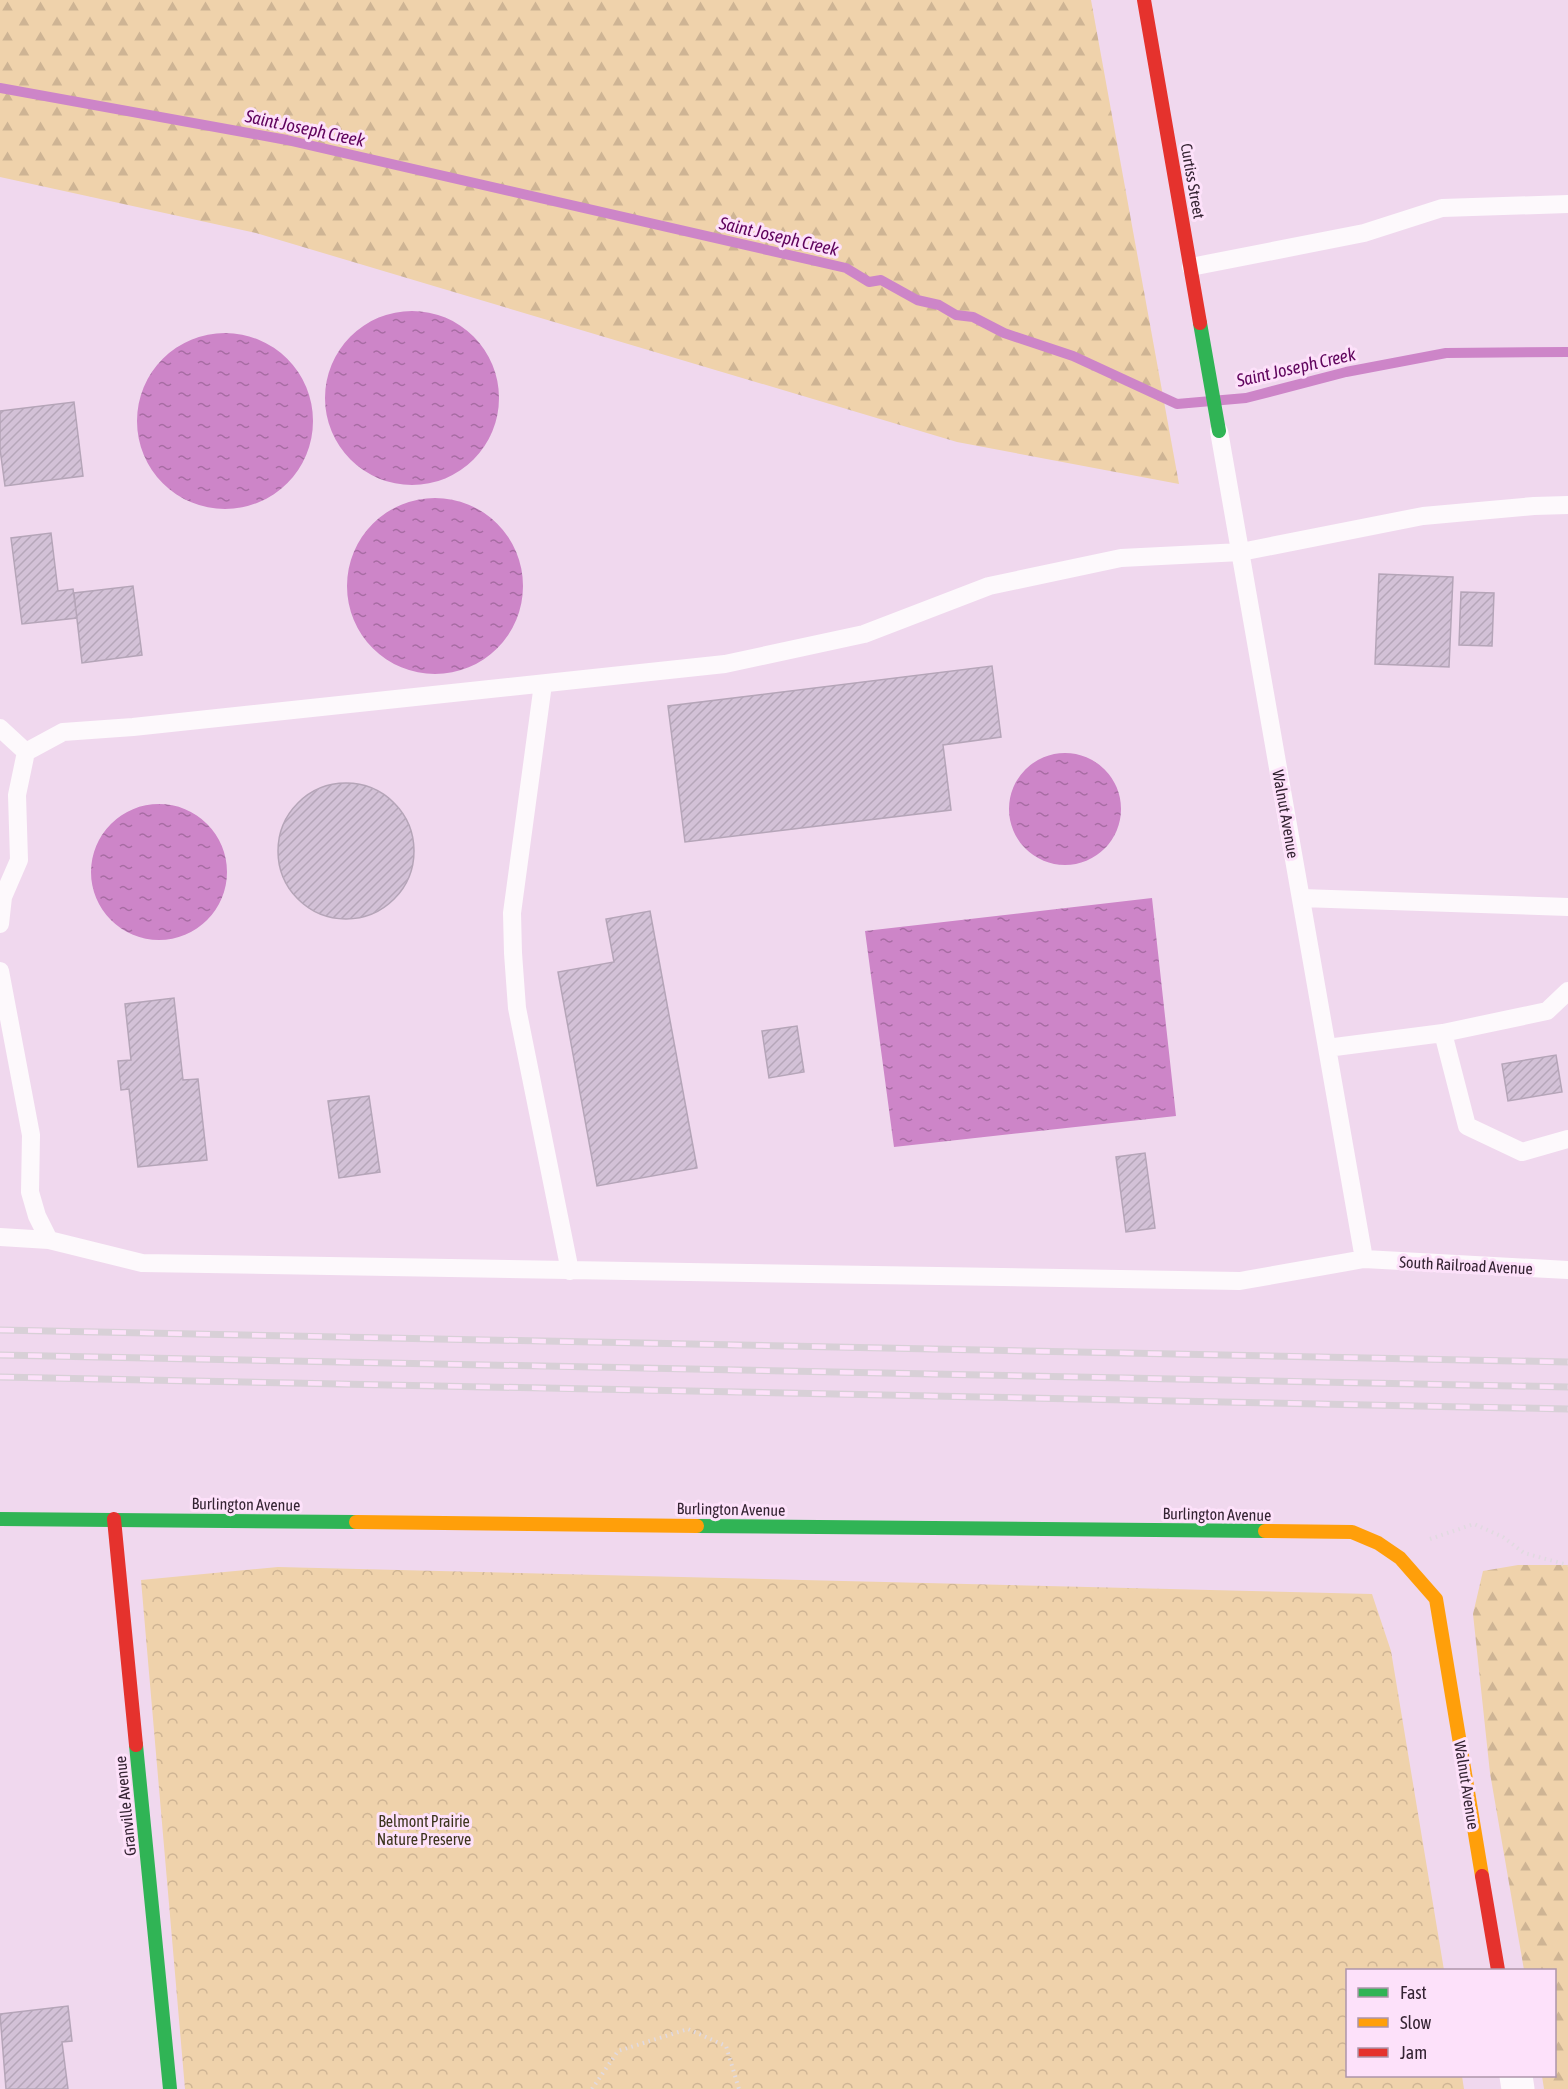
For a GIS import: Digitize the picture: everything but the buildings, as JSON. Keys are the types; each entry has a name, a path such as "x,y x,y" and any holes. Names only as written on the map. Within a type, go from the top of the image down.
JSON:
{"street":[{"name":"Curtiss Street","path":"1144,0 1209,368"},
{"name":"Walnut Avenue","path":"1209,368 1219,431"},
{"name":"Burlington Avenue","path":"0,1519 1352,1532 1372,1538 1396,1554 1436,1599"},
{"name":"Granville Avenue","path":"114,1520 170,2089"},
{"name":"Walnut Avenue","path":"1436,1599 1498,1969"}],"lane":[{"path":"1191,267 1364,233 1442,208 1568,204"},
{"name":"Walnut Avenue","path":"1219,431 1364,1260"},
{"path":"0,924 3,897 19,860 17,795 26,752 63,732 725,664 864,634 989,586 1121,558 1241,552 1423,516 1568,505"},
{"path":"543,684 512,914 513,953 517,1008 570,1271"},
{"path":"0,728 26,752"},
{"path":"1301,898 1568,907"},
{"path":"0,971 31,1135 30,1192 37,1216 49,1240"},
{"path":"1327,1048 1443,1033 1547,1011 1566,999"},
{"path":"1443,1033 1467,1126 1522,1152 1568,1139"},
{"name":"South Railroad Avenue","path":"0,1237 49,1240 142,1263 1240,1281 1364,1260 1568,1270"}],"path":[{"path":"1396,1554 1474,1524 1503,1537 1524,1553 1568,1565"},
{"path":"592,2089 618,2051 688,2029 726,2046 739,2089"}],"green space":[{"path":"0,0 1091,0 1179,484 957,442 256,233 0,177"},
{"path":"1518,1565 1568,1565 1568,2089 1544,2089 1542,2077 1556,2077 1556,1969 1524,1969 1490,1773 1473,1614 1483,1571"},
{"name":"Belmont Prairie Nature Preserve","path":"278,1567 1372,1594 1391,1651 1444,1969 1346,1969 1346,2077 1462,2077 1464,2089 185,2089 141,1580"}],"water":[{"path":"412,311 445,318 460,326 473,337 484,350 492,365 499,398 492,431 484,446 473,459 460,470 445,478 412,485 379,478 364,470 351,459 340,446 332,431 325,398 332,365 340,350 351,337 364,326 379,318"},
{"path":"225,333 259,340 274,348 287,359 298,372 306,387 313,421 306,455 298,470 287,483 274,494 259,502 225,509 191,502 176,494 163,483 152,470 144,455 137,421 144,387 152,372 163,359 176,348 191,340"},
{"path":"435,498 469,505 484,513 497,524 508,537 516,552 523,586 516,620 508,635 497,648 484,659 469,667 435,674 401,667 386,659 373,648 362,635 354,620 347,586 354,552 362,537 373,524 386,513 401,505"},
{"path":"1065,753 1086,758 1104,770 1116,788 1121,809 1116,830 1104,848 1086,860 1065,865 1044,860 1026,848 1014,830 1009,809 1014,788 1026,770 1044,758"},
{"path":"159,804 185,809 207,824 222,846 227,872 222,898 207,920 185,935 159,940 133,935 111,920 96,898 91,872 96,846 111,824 133,809"},
{"path":"1152,898 1176,1116 894,1147 865,931"}],"waterway":[{"name":"Saint Joseph Creek","path":"0,88 287,140 846,268 869,282 881,280 917,300 939,305 956,315 973,317 1004,333 1073,356 1177,404 1246,398 1346,372 1446,353 1568,352"}],"railway":[{"path":"0,1330 1568,1362"},
{"path":"0,1355 1568,1387"},
{"path":"0,1377 1568,1409"}],"traffic: fast":[{"path":"1200,323 1219,431"},
{"path":"0,1519 356,1522"},
{"path":"697,1526 1265,1531"},
{"path":"136,1745 170,2089"}],"traffic: slow":[{"path":"356,1522 697,1526"},
{"path":"1265,1531 1352,1532 1378,1543 1400,1558 1436,1599 1482,1876"}],"traffic: jam":[{"path":"1144,0 1200,323"},
{"path":"114,1519 136,1745"},
{"path":"1482,1876 1498,1969"}]}
